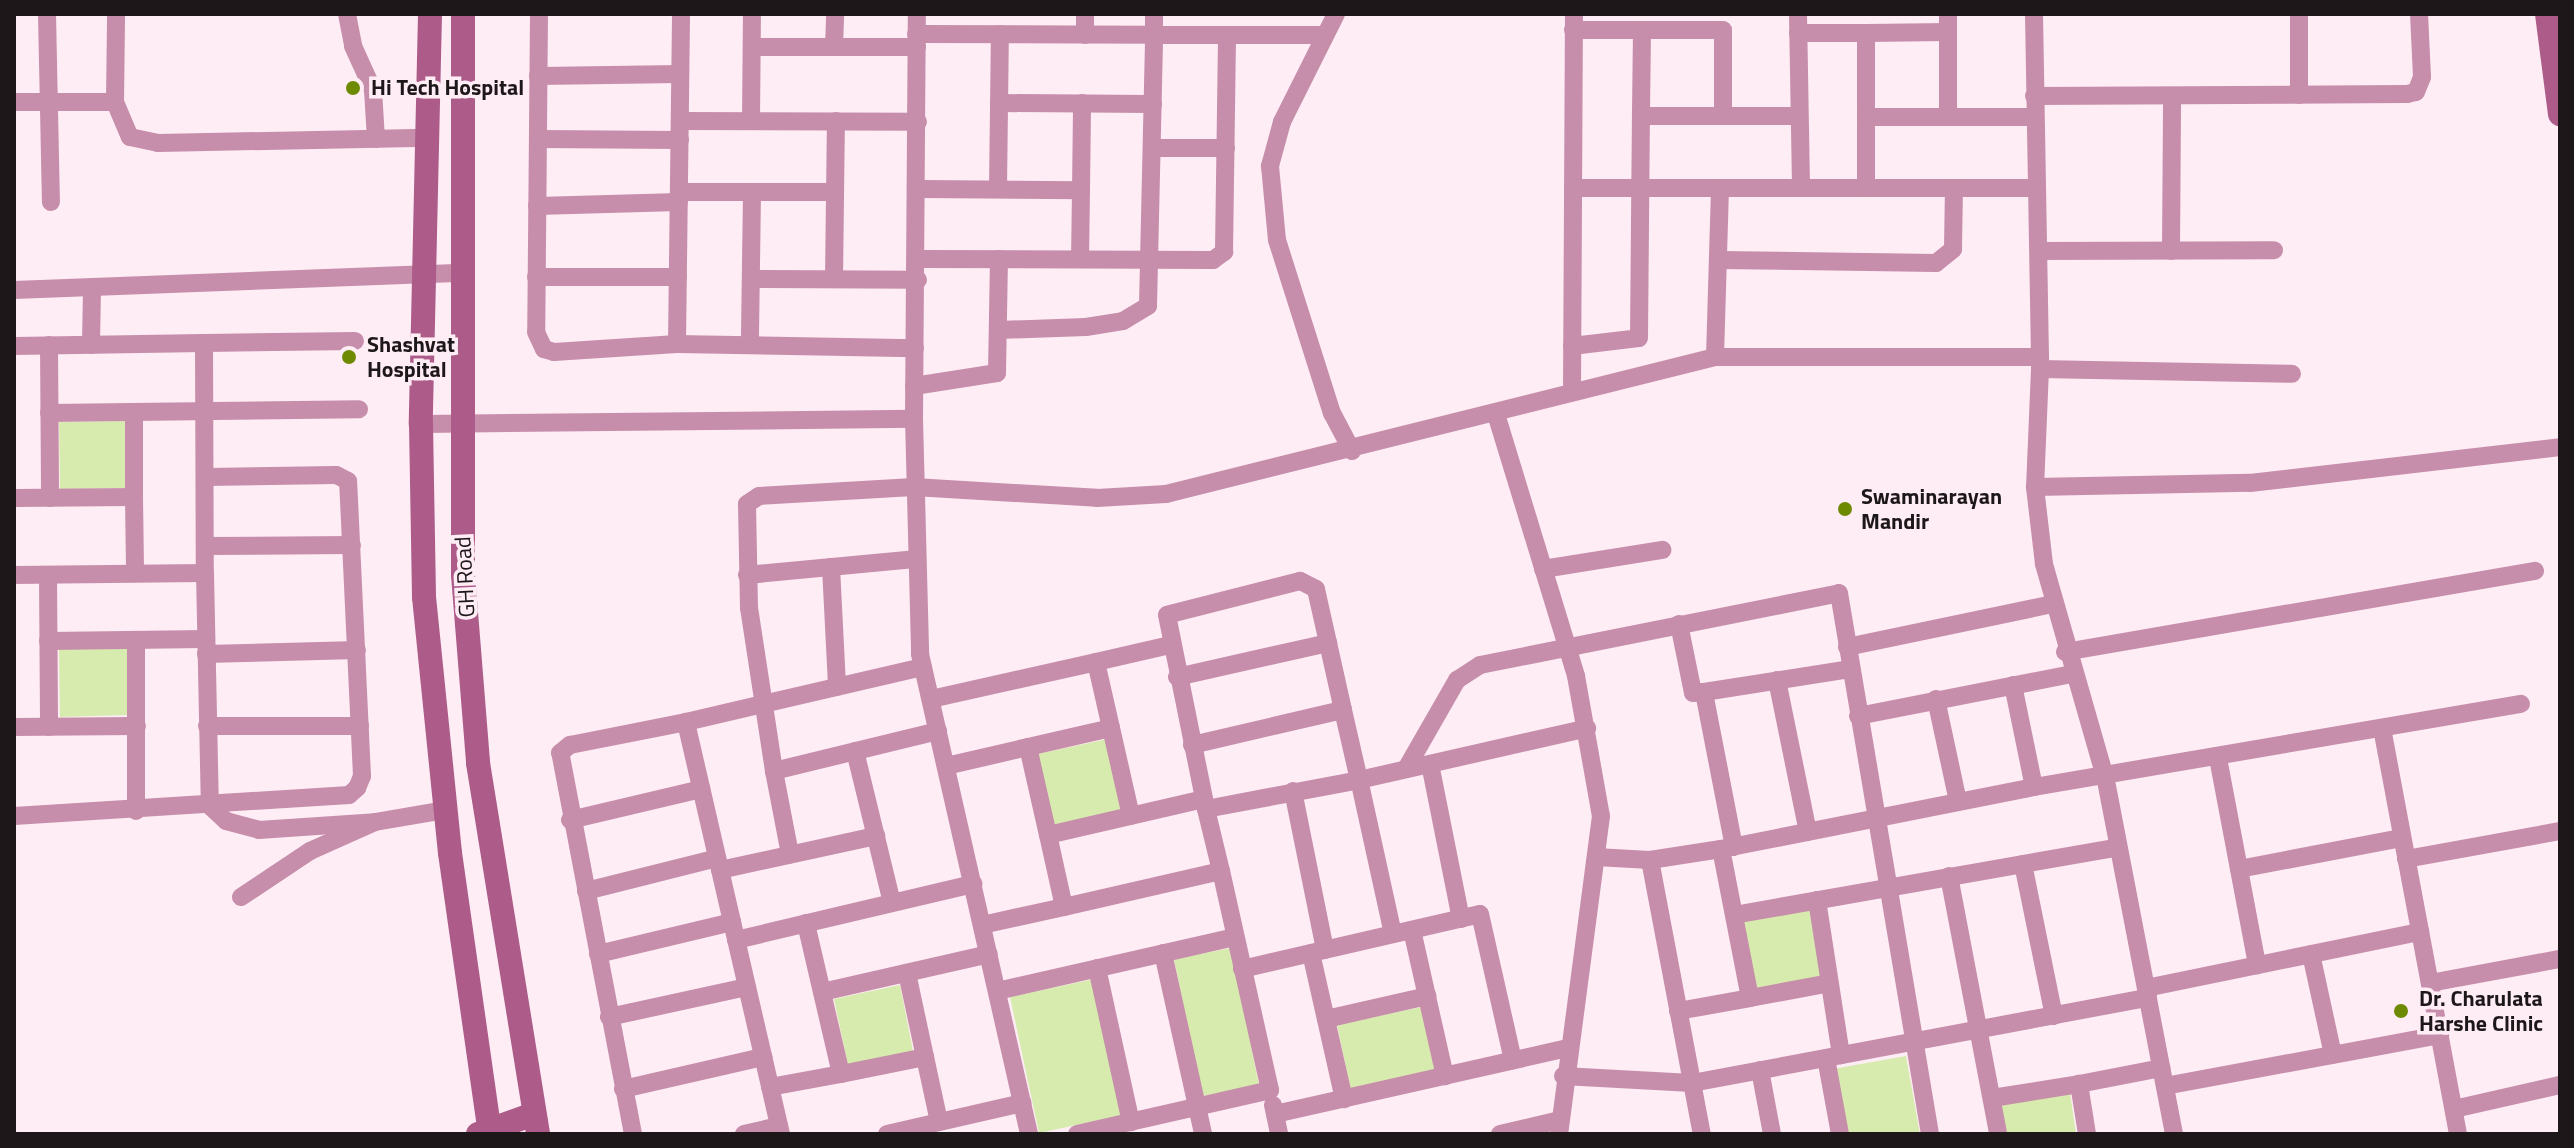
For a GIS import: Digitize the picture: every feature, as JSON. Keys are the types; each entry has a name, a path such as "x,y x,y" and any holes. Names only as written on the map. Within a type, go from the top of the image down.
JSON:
{"main road":[{"name":"GH Road","path":"430,14 421,424 424,597 446,810 486,1133"},
{"name":"GH Road","path":"463,14 463,273 459,422 478,763 536,1124"},
{"path":"2547,14 2560,114"},
{"path":"486,1133 536,1124"}],"street":[{"path":"47,14 51,202"},
{"path":"116,14 115,102 130,137 158,143 427,138"},
{"path":"347,14 353,46 373,90 376,139"},
{"path":"539,14 536,332 544,349 750,343 915,348"},
{"path":"677,344 681,14"},
{"path":"751,121 752,14"},
{"path":"834,47 835,14"},
{"path":"917,14 919,259 914,487 923,667 1029,1134"},
{"path":"1085,14 1085,35"},
{"path":"999,330 1123,321 1148,306 1152,259 1154,14"},
{"path":"1336,14 1282,122 1270,166 1277,240 1332,413 1352,451"},
{"path":"2034,14 2040,363 2035,487 2053,604 2105,777 2174,1134"},
{"path":"2299,14 2299,95"},
{"path":"2034,96 2416,92 2422,77 2419,14"},
{"path":"1572,392 1574,22 1642,30 1723,22 1723,116"},
{"path":"1801,188 1798,23 1866,33 1948,23 1948,117"},
{"path":"1572,346 1639,338 1642,30"},
{"path":"1866,33 1866,188"},
{"path":"752,47 834,47 1000,34 1325,35"},
{"path":"998,189 1000,34"},
{"path":"919,259 1213,260 1224,252 1227,35"},
{"path":"538,76 680,74"},
{"path":"2171,251 2172,96"},
{"path":"14,102 115,102"},
{"path":"999,103 1153,104"},
{"path":"1080,259 1082,103"},
{"path":"1641,116 1799,116"},
{"path":"1866,117 2034,117"},
{"path":"680,121 918,122"},
{"path":"834,279 836,121"},
{"path":"538,139 680,140"},
{"path":"1153,148 1226,148"},
{"path":"1573,188 2035,188"},
{"path":"1715,357 1720,188"},
{"path":"1719,260 1936,263 1953,249 1954,188"},
{"path":"919,189 1081,190"},
{"path":"537,206 752,192 835,192"},
{"path":"750,343 752,192"},
{"path":"2039,251 2274,250"},
{"path":"914,386 989,378 999,366 999,259"},
{"path":"14,290 463,273"},
{"path":"536,277 678,277"},
{"path":"751,279 918,280"},
{"path":"91,345 92,287"},
{"path":"14,346 355,341"},
{"path":"204,343 210,806 226,821 259,830 375,822 446,810"},
{"path":"49,345 50,498"},
{"path":"790,854 760,705 747,575 744,519 747,504 759,496 914,487 1097,498 1166,494 1352,451 1715,357 2040,363 2292,374"},
{"path":"49,413 359,409"},
{"path":"134,412 135,573"},
{"path":"1496,414 1567,647 1587,728 1601,816 1558,1128 1503,1134"},
{"path":"421,424 914,419"},
{"path":"2035,487 2278,481 2560,447"},
{"path":"14,816 136,811 349,795 362,776 352,545 344,477 205,477"},
{"path":"14,498 134,497"},
{"path":"205,546 352,545"},
{"path":"1543,569 1662,550"},
{"path":"747,575 917,559"},
{"path":"831,567 837,687"},
{"path":"2065,652 2535,571"},
{"path":"14,575 205,573"},
{"path":"48,575 49,727"},
{"path":"1279,1134 1165,622 1176,609 1300,581 1316,589 1359,780 1403,932 1427,996 1445,1076"},
{"path":"1406,769 1466,672 1567,647 1839,593 1874,819 1930,1134"},
{"path":"1847,647 2053,604"},
{"path":"1679,624 1693,693 1851,669"},
{"path":"48,641 136,640 206,646 357,650"},
{"path":"136,640 136,811"},
{"path":"1177,677 1328,643"},
{"path":"931,699 1170,645"},
{"path":"1096,662 1131,816"},
{"path":"633,1134 559,765 570,745 686,722 923,667"},
{"path":"1858,716 2072,674"},
{"path":"1777,680 1808,832"},
{"path":"2013,685 2034,787"},
{"path":"1704,692 1728,848 1734,915 1750,998"},
{"path":"1936,699 1958,802"},
{"path":"1596,857 1650,860 1728,848 2034,787 2521,704"},
{"path":"1192,745 1343,710"},
{"path":"686,722 780,1130 744,1134"},
{"path":"14,727 137,726"},
{"path":"207,726 360,726"},
{"path":"946,766 1111,728"},
{"path":"1048,835 1131,816 1359,780 1587,728"},
{"path":"2382,728 2458,1134"},
{"path":"774,771 938,731"},
{"path":"1028,747 1064,907"},
{"path":"855,751 892,903"},
{"path":"2218,758 2257,965"},
{"path":"1430,764 1461,919"},
{"path":"570,820 701,789"},
{"path":"1293,791 1326,1019 1344,1099"},
{"path":"241,897 310,851 375,822"},
{"path":"2406,859 2560,831"},
{"path":"586,891 876,836"},
{"path":"2239,869 2402,838"},
{"path":"1734,915 2118,847"},
{"path":"1650,860 1702,1134"},
{"path":"2023,864 2054,1016"},
{"path":"982,925 1221,871"},
{"path":"1949,876 1998,1134"},
{"path":"598,954 734,931 806,923 973,884"},
{"path":"1817,900 1830,983 1840,1134"},
{"path":"1242,969 1480,914 1513,1060"},
{"path":"806,923 841,1074"},
{"path":"1563,1076 1692,1083 2054,1016 2257,965 2420,932"},
{"path":"997,991 1235,937"},
{"path":"1163,953 1203,1134"},
{"path":"822,992 989,954"},
{"path":"2311,954 2333,1055"},
{"path":"2430,983 2560,959"},
{"path":"1097,968 1131,1122"},
{"path":"907,973 939,1122"},
{"path":"1678,1011 1830,983"},
{"path":"609,1017 747,987"},
{"path":"1326,1019 1427,996"},
{"path":"1992,1098 2079,1084 2163,1077 2333,1055 2440,1035"},
{"path":"1275,1114 1568,1048"},
{"path":"623,1089 763,1057"},
{"path":"770,1087 925,1057"},
{"path":"1760,1070 1772,1134"},
{"path":"2079,1084 2087,1134"},
{"path":"2454,1109 2560,1085"},
{"path":"1077,1134 1270,1090"},
{"path":"887,1134 1022,1103"}],"green space":[{"path":"127,421 127,488 60,489 59,422"},
{"path":"127,648 127,715 60,717 59,649"},
{"path":"1108,739 1123,810 1052,825 1037,754"},
{"path":"1813,909 1824,978 1755,990 1744,921"},
{"path":"1231,948 1259,1085 1202,1096 1174,959"},
{"path":"1094,979 1123,1115 1039,1133 1010,997"},
{"path":"900,985 913,1051 848,1065 834,999"},
{"path":"1421,1007 1435,1072 1351,1091 1337,1025"},
{"path":"1906,1056 1920,1134 1845,1134 1833,1069"},
{"path":"2070,1093 2076,1134 2006,1134 2001,1105"}],"place":[{"name":"Hi Tech Hospital","path":"353,88"},
{"name":"Shashvat Hospital","path":"349,357"},
{"name":"Swaminarayan Mandir","path":"1845,509"},
{"name":"Dr. Charulata Harshe Clinic","path":"2401,1011"}]}
